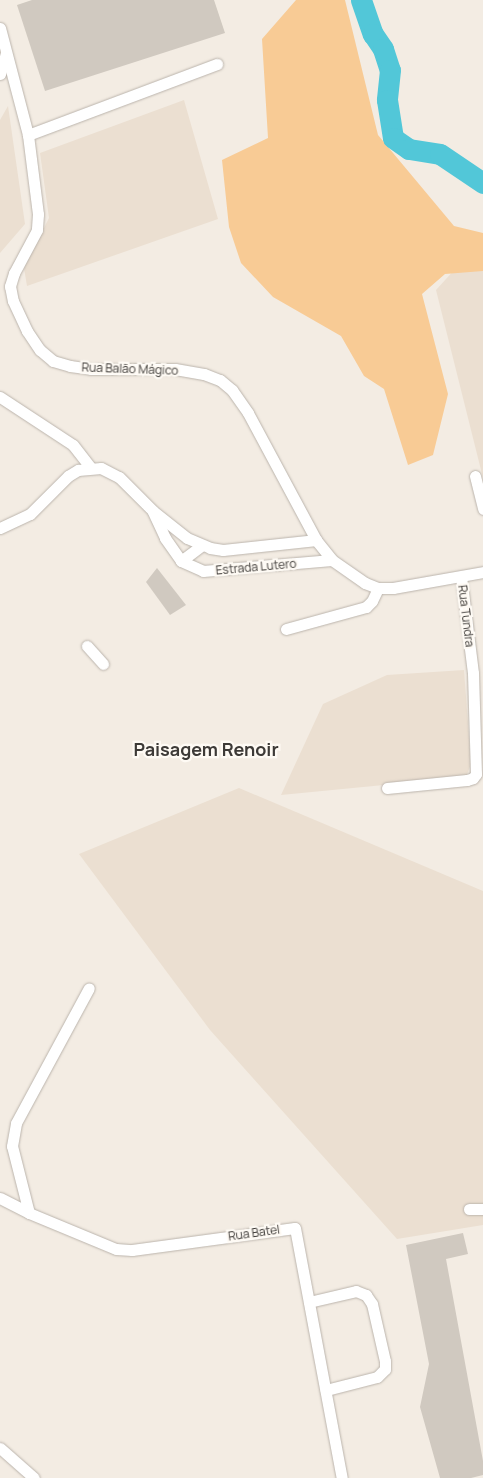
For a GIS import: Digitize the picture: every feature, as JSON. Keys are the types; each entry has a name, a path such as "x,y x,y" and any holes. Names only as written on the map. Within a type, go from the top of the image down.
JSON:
{"street":[{"name":"Rua Balão Mágico","path":"0,28 28,135 38,214 37,230 14,273 10,286 13,301 27,331 40,350 53,361 70,366 91,369 175,370 204,374 220,380 232,390 248,414 316,540 332,560 365,583 378,588"},
{"path":"0,74 6,51"},
{"path":"28,135 217,64"},
{"path":"0,397 73,445 91,468 78,470 68,476 30,514 0,528"},
{"name":"Estrada Lutero","path":"91,468 111,471 153,511 187,538 202,545 223,550 316,540"},
{"path":"474,476 483,509"},
{"name":"Estrada Lutero","path":"153,511 165,538 181,561 191,567 214,571 332,560"},
{"path":"181,561 202,545"},
{"path":"286,629 366,607 372,602 378,588 393,588 483,572"},
{"name":"Rua Tundra","path":"387,788 467,780 473,778 476,774 473,673 461,577"},
{"path":"87,646 103,664"},
{"path":"29,1213 12,1146 16,1124 89,988"},
{"name":"Rua Batel","path":"0,1198 29,1213 100,1244 132,1250 295,1228 342,1478"},
{"path":"469,1209 483,1209"},
{"path":"309,1302 356,1291 366,1295 372,1304 385,1361 385,1370 377,1377 326,1390"},
{"path":"0,1448 34,1478"}],"shaded area":[{"path":"296,0 345,0 378,135 454,226 483,233 483,271 445,274 422,294 448,394 433,455 408,465 384,389 364,376 341,336 273,297 241,263 229,227 222,160 268,138 262,39"},
{"path":"184,100 218,219 27,286 24,268 49,218 40,153"},
{"path":"8,106 25,224 0,253 0,120"},
{"path":"467,256 483,258 483,478 436,290"},
{"path":"464,670 471,764 466,777 281,795 323,704 387,675"},
{"path":"239,788 483,891 483,1225 397,1239 210,1030 79,854"}],"building":[{"path":"32,0 214,0 225,33 45,91 17,5"},
{"path":"157,568 186,605 170,615 146,582"},
{"path":"463,1233 468,1254 446,1259 483,1461 483,1475 471,1478 440,1478 420,1407 429,1364 406,1245"}],"waterway":[{"path":"361,0 373,34 383,49 390,70 387,100 393,138 409,149 440,154 483,183"}],"district":[{"name":"Paisagem Renoir","path":"206,749"}]}
